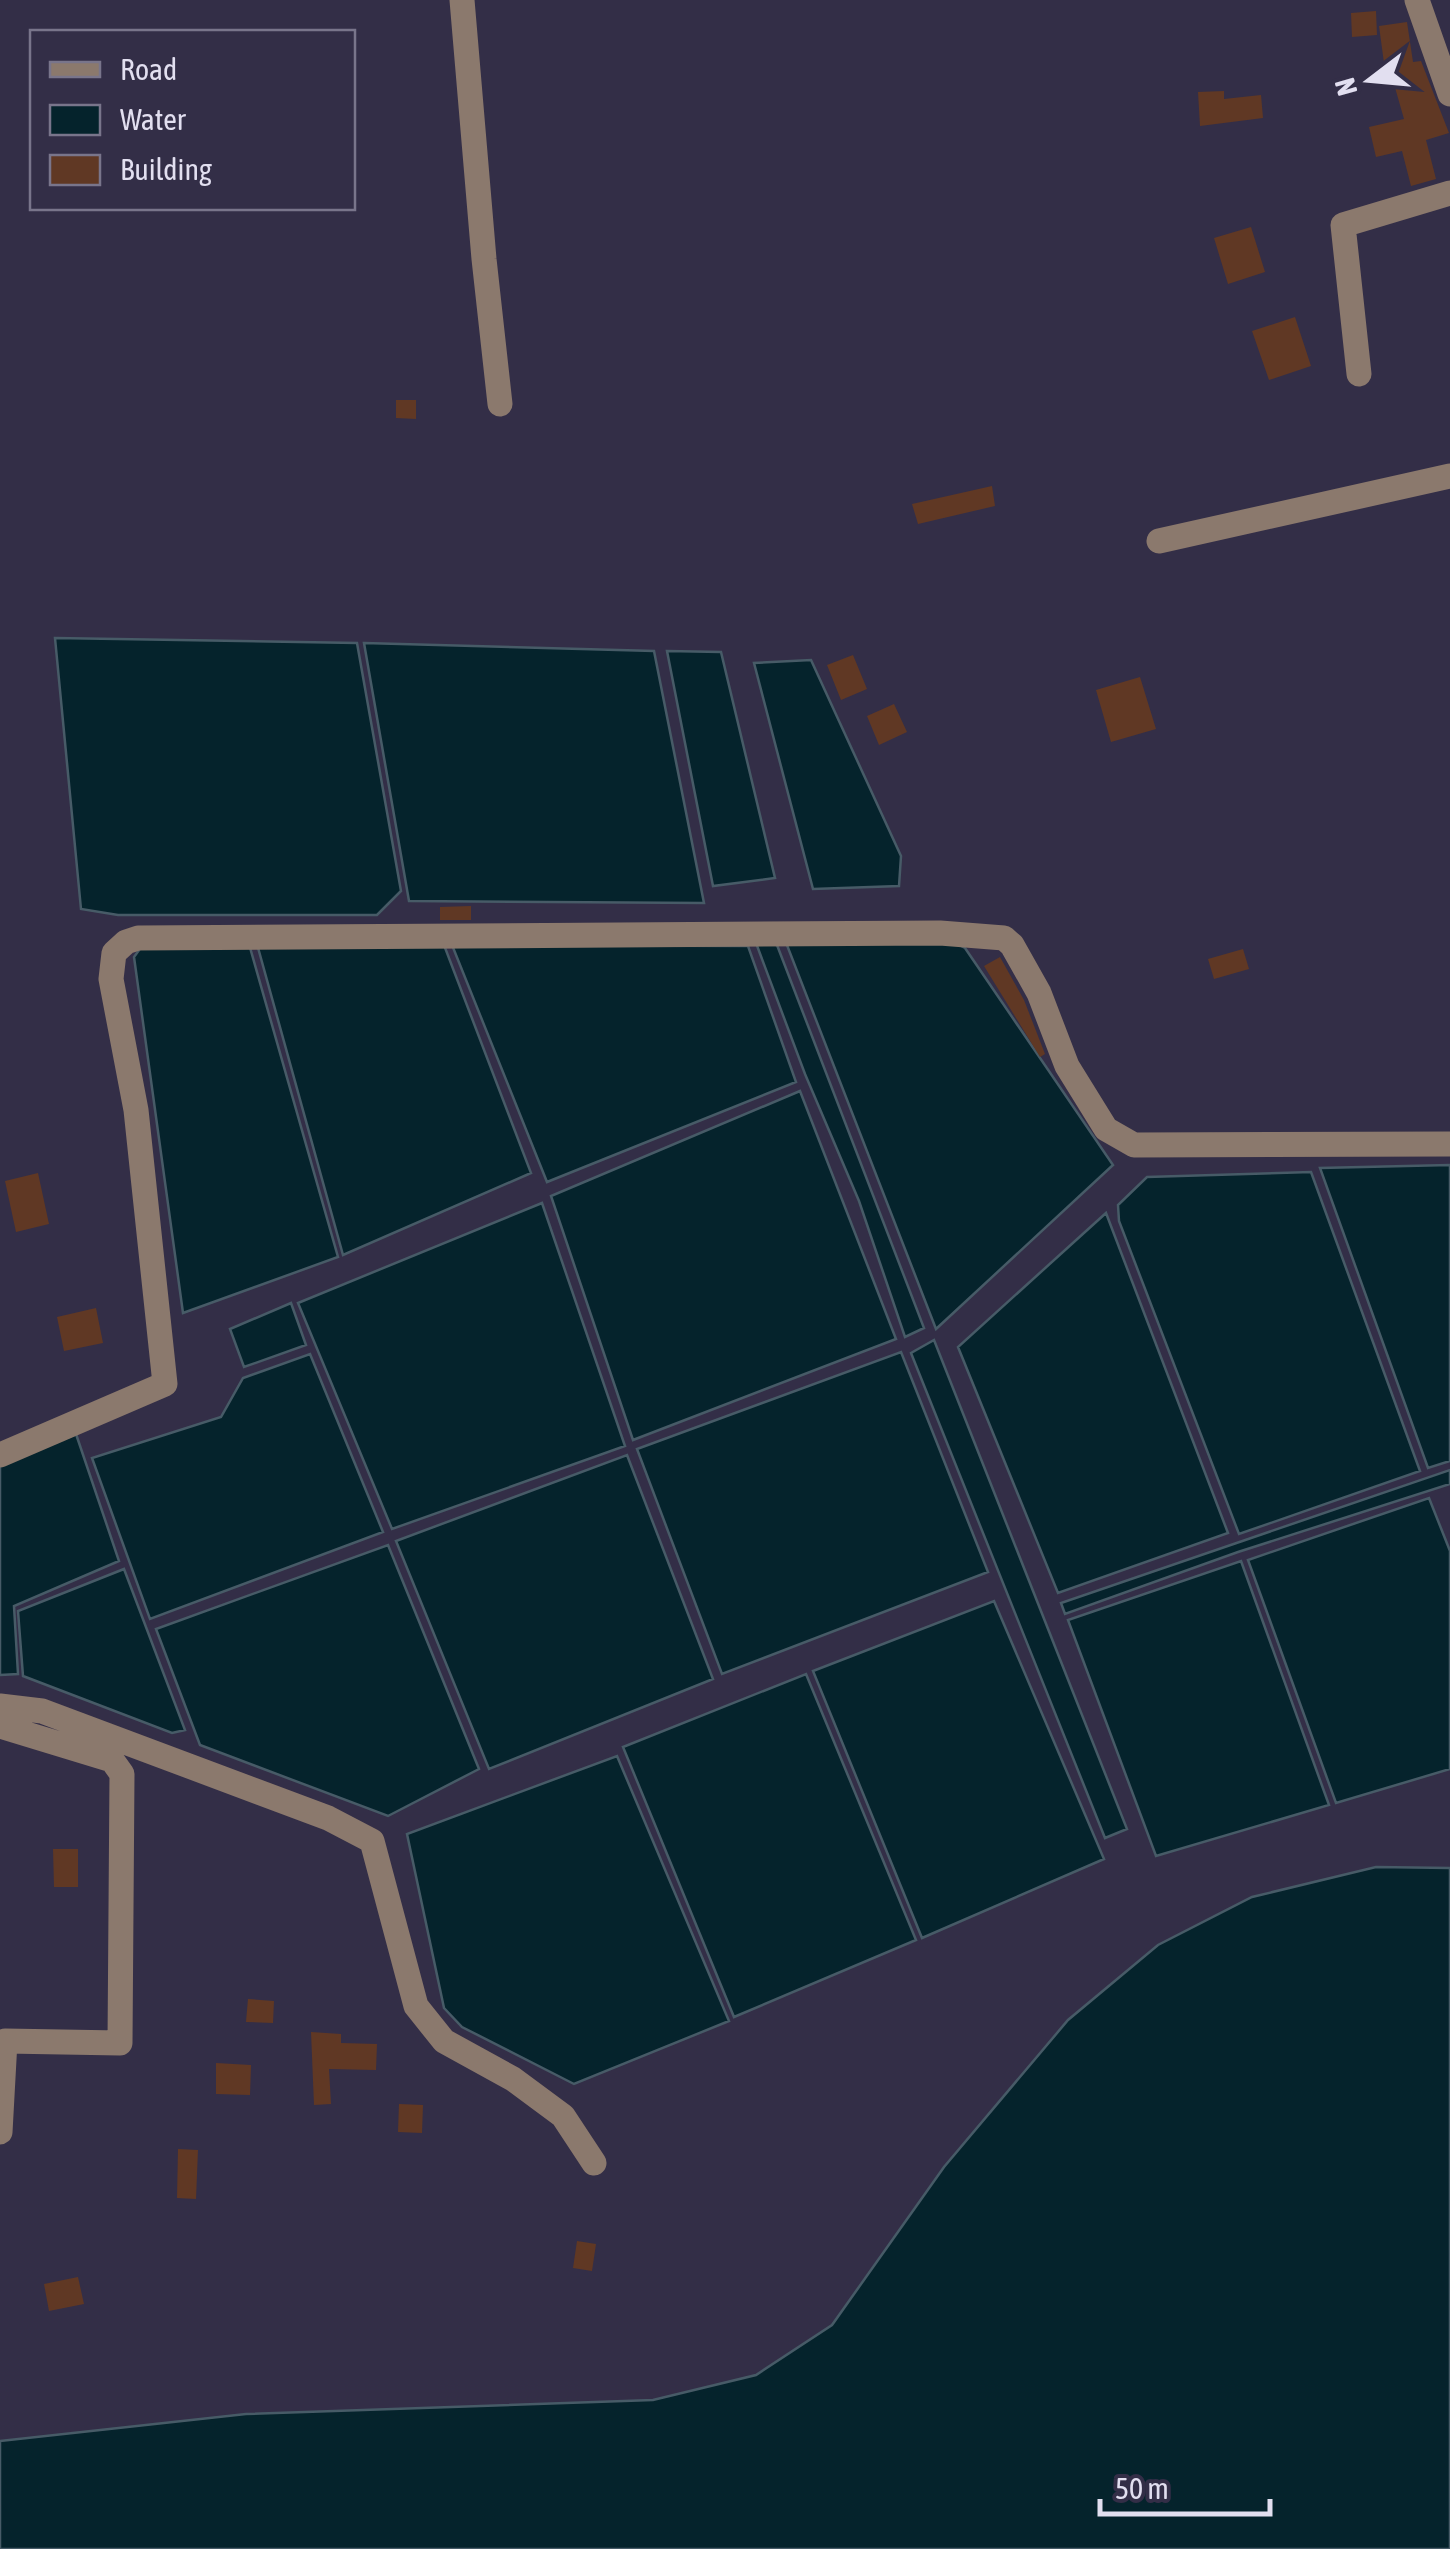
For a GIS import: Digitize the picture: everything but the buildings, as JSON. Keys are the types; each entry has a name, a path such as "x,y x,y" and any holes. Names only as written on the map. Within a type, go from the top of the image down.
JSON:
{"street":[{"path":"462,0 500,404"},
{"path":"1416,0 1449,88"},
{"path":"1359,374 1343,225 1450,193"},
{"path":"1159,541 1450,476"},
{"path":"0,1455 165,1384 136,1110 111,978 114,953 138,938 940,933 998,937 1012,944 1039,993 1068,1066 1106,1129 1134,1145 1450,1144"},
{"path":"0,1706 42,1712 328,1818 372,1840 416,2006 444,2040 513,2080 563,2116 594,2164"},
{"path":"0,1726 112,1760 122,1774 123,1895 120,2043 5,2041 0,2132"}],"water":[{"path":"55,638 357,643 401,891 377,915 118,915 81,909"},
{"path":"364,643 654,651 704,903 409,901"},
{"path":"667,651 721,652 775,878 713,886"},
{"path":"811,660 901,856 899,886 813,889 754,663"},
{"path":"943,937 965,948 1113,1165 936,1329 785,940"},
{"path":"756,943 777,945 924,1328 905,1337 859,1201 805,1074"},
{"path":"249,944 338,1257 183,1313 134,957 142,946"},
{"path":"257,944 444,945 531,1173 343,1255"},
{"path":"452,945 748,946 796,1082 547,1182"},
{"path":"800,1091 896,1339 633,1440 551,1196"},
{"path":"1450,1165 1450,1461 1428,1468 1320,1168"},
{"path":"1311,1172 1420,1471 1239,1534 1119,1221 1118,1205 1147,1177"},
{"path":"542,1203 625,1446 392,1529 298,1303"},
{"path":"1106,1213 1228,1533 1058,1593 958,1347"},
{"path":"291,1303 306,1345 244,1367 230,1329"},
{"path":"934,1340 1127,1829 1105,1838 911,1353"},
{"path":"901,1352 988,1572 722,1674 637,1449"},
{"path":"310,1354 383,1532 150,1619 92,1458 221,1417 243,1378"},
{"path":"76,1434 119,1561 14,1606 18,1674 0,1675 0,1465"},
{"path":"627,1455 713,1679 489,1769 396,1541"},
{"path":"1450,1470 1450,1484 1238,1552 1065,1614 1061,1603"},
{"path":"1429,1498 1450,1551 1450,1769 1336,1803 1248,1560"},
{"path":"388,1545 479,1769 388,1816 200,1745 156,1629"},
{"path":"1241,1561 1329,1805 1156,1856 1068,1620"},
{"path":"124,1569 185,1730 172,1733 23,1676 18,1611"},
{"path":"994,1601 1104,1859 922,1938 813,1671"},
{"path":"806,1674 916,1940 734,2017 623,1747"},
{"path":"617,1756 729,2021 574,2084 462,2027 444,2008 407,1834"},
{"path":"1376,1867 1450,1868 1450,2549 0,2549 0,2441 246,2414 653,2400 756,2375 832,2325 944,2167 1068,2020 1158,1945 1252,1897"}]}
